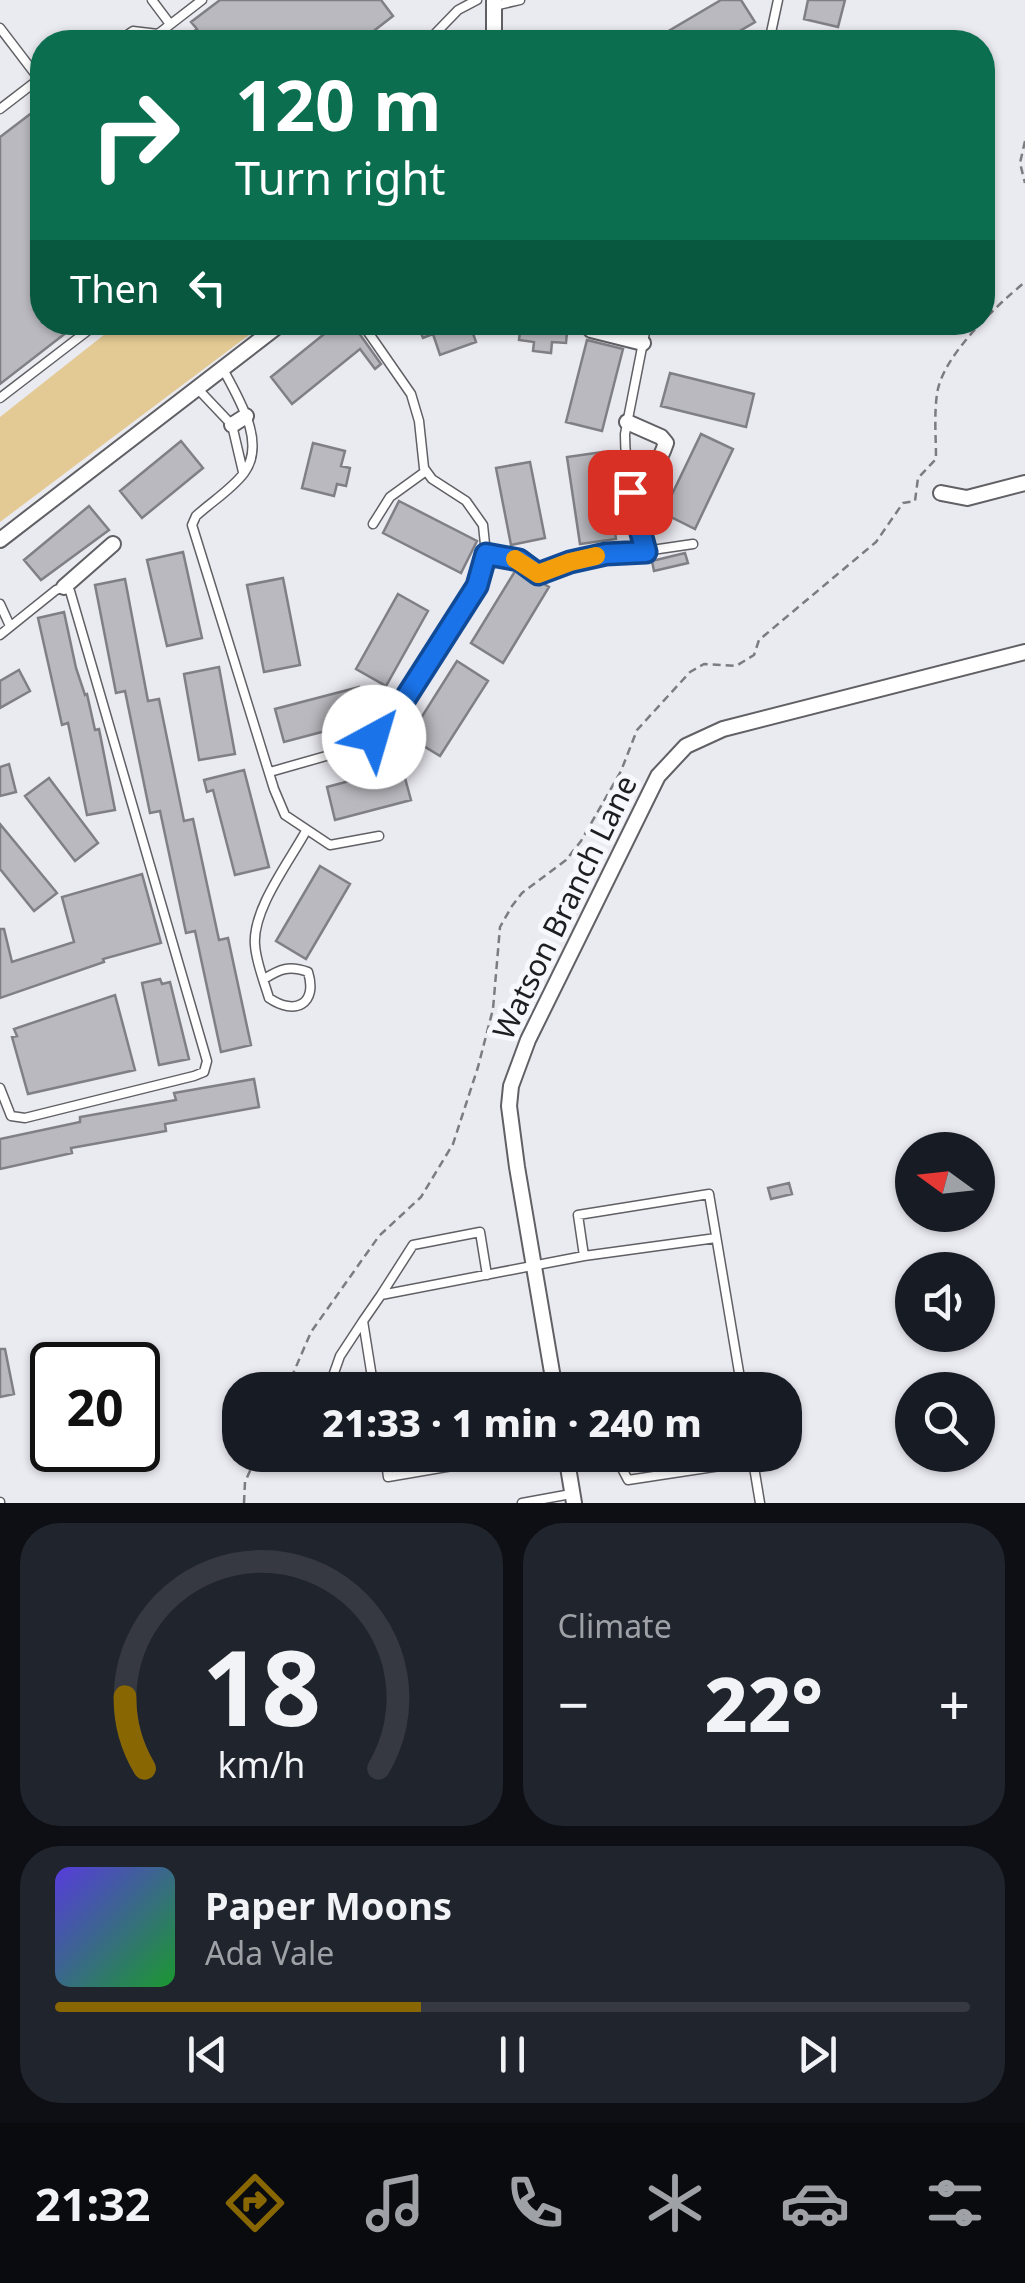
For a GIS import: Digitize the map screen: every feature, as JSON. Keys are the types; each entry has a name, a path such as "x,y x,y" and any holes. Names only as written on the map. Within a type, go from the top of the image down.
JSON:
{"street":[{"path":"494,3 494,30"},
{"path":"0,540 267,335"},
{"path":"609,335 643,344"},
{"path":"232,425 246,416"},
{"path":"627,422 666,443 660,460 644,482 630,492"},
{"path":"941,493 967,498 1025,483"},
{"path":"64,587 112,544"},
{"name":"Watson Branch Lane","path":"552,1372 509,1106 511,1086 528,1040 658,776 686,746 724,729 1025,652"},
{"path":"569,1472 574,1499"}],"lane":[{"path":"152,0 170,24"},
{"path":"436,30 457,5 477,0"},
{"path":"494,3 520,0"},
{"path":"772,30 778,0"},
{"path":"163,30 198,1"},
{"path":"0,28 30,66"},
{"path":"0,108 30,88"},
{"path":"0,398 82,335"},
{"path":"270,772 354,748 389,724 477,586 486,554 482,525 466,501 432,480 426,471 411,394 370,335"},
{"path":"645,335 625,452 630,492 646,552"},
{"path":"223,369 246,416 253,440 251,462 244,474 196,516 192,525 270,772 285,815 306,831 330,845 379,836"},
{"path":"196,387 232,425 244,474"},
{"path":"373,524 390,497 426,471"},
{"path":"486,554 519,560 538,574 588,558 693,544"},
{"path":"0,635 64,587 70,591 207,1060 204,1072 194,1076 25,1118 11,1116 0,1088"},
{"path":"0,604 10,626"},
{"path":"264,979 279,969 295,968 308,972 312,985 306,1001 298,1007 282,1007 269,998 254,946 256,924 306,831"},
{"path":"584,1256 578,1215 709,1194 738,1372"},
{"path":"334,1372 340,1356 413,1245 480,1232 487,1275"},
{"path":"381,1294 584,1256 716,1238"},
{"path":"363,1321 371,1372"},
{"path":"387,1472 388,1476 413,1472"},
{"path":"624,1472 628,1480 673,1472"},
{"path":"755,1472 760,1503"},
{"path":"522,1503 574,1499"}],"path":[{"path":"1025,140 1020,163 1025,183"},
{"path":"244,1503 249,1472"}],"shaded area":[{"path":"104,335 249,335 0,522 0,417"}],"building":[{"path":"220,0 381,0 393,16 375,30 196,30 191,22"},
{"path":"721,0 741,0 755,22 741,30 670,30"},
{"path":"808,0 845,0 838,27 804,19"},
{"path":"30,114 30,335 63,335 0,384 0,137"},
{"path":"323,335 360,335 381,364 375,369 360,349 292,404 271,377"},
{"path":"433,335 474,335 476,342 440,355"},
{"path":"520,335 567,335 566,343 552,342 551,353 533,351 534,342 519,340"},
{"path":"587,340 623,349 602,431 566,422"},
{"path":"670,373 754,394 746,427 661,406"},
{"path":"701,434 733,449 695,529 663,513"},
{"path":"181,441 203,468 142,518 120,491"},
{"path":"313,443 345,451 341,466 350,468 346,486 337,484 334,496 302,488"},
{"path":"603,452 616,539 580,544 567,457"},
{"path":"530,462 545,538 511,545 496,468"},
{"path":"399,501 477,541 461,573 383,533"},
{"path":"89,506 109,530 41,580 24,560"},
{"path":"183,552 202,638 167,646 147,560"},
{"path":"685,553 688,563 654,571 652,561"},
{"path":"517,568 549,587 503,663 471,643"},
{"path":"283,578 300,665 264,672 247,585"},
{"path":"125,579 148,701 159,699 184,821 193,819 219,940 228,938 251,1045 221,1052 195,931 186,933 160,811 150,813 125,691 116,693 95,585"},
{"path":"398,594 428,611 386,686 356,669"},
{"path":"64,612 76,668 95,730 99,729 115,810 87,815 68,723 62,725 38,618"},
{"path":"457,661 488,681 440,756 409,737"},
{"path":"219,667 235,754 199,760 184,674"},
{"path":"19,670 30,691 0,708 0,681"},
{"path":"359,687 367,720 284,742 275,709"},
{"path":"9,764 16,792 0,796 0,767"},
{"path":"402,767 411,800 335,820 327,787"},
{"path":"244,770 269,867 235,875 213,790 207,792 204,780"},
{"path":"49,778 98,843 75,861 25,796"},
{"path":"0,824 57,893 34,911 0,869"},
{"path":"320,866 350,884 306,959 276,941"},
{"path":"142,874 161,943 103,959 104,962 0,998 0,929 4,929 12,962 74,942 62,897"},
{"path":"160,979 162,984 170,982 189,1059 159,1065 142,983"},
{"path":"115,995 135,1070 28,1094 12,1037 17,1036 14,1029"},
{"path":"254,1079 259,1107 165,1124 166,1131 71,1148 72,1153 0,1169 0,1139 80,1122 80,1117 176,1100 174,1093"},
{"path":"789,1183 792,1194 771,1199 768,1188"},
{"path":"0,1349 5,1349 14,1394 0,1397"}],"slow traffic":[{"path":"515,559 538,574 596,556"}],"route":[{"path":"374,737 389,724 477,586 486,554 519,560 538,574 606,554 646,552 630,492"}]}
